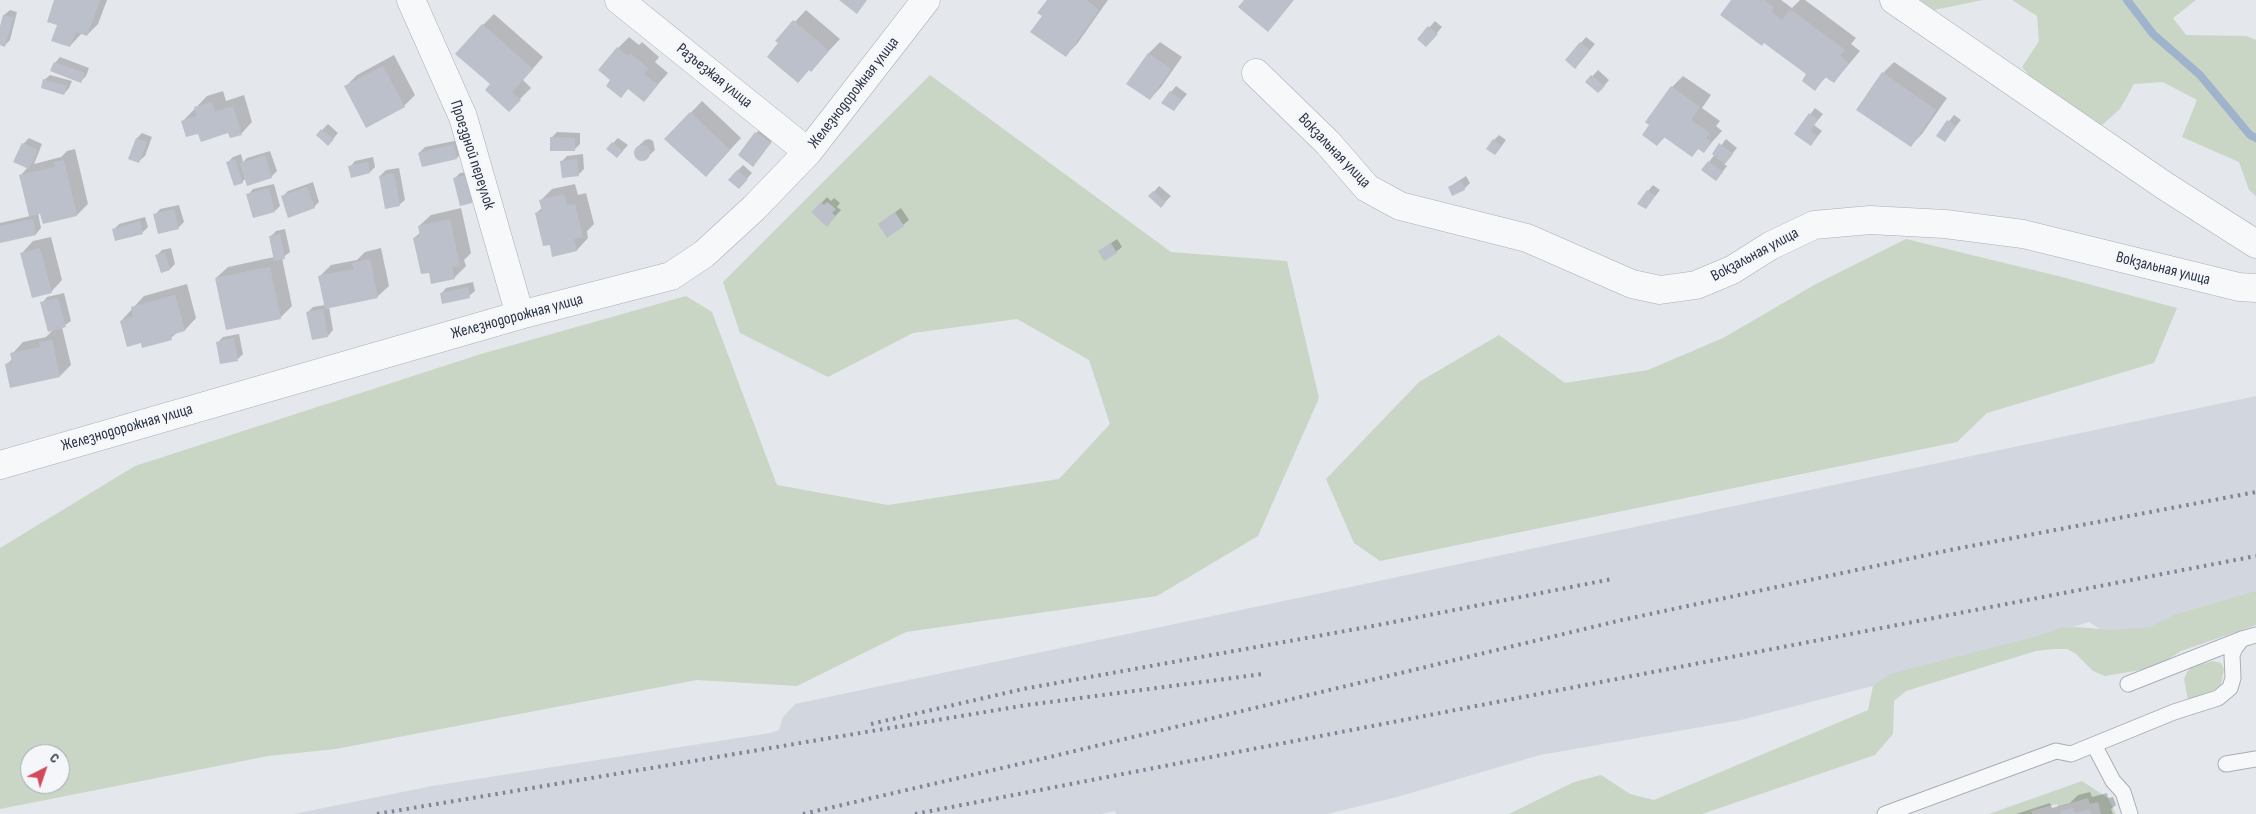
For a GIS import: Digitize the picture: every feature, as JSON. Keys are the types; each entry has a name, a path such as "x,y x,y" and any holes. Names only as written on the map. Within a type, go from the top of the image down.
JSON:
{"street":[{"name":"Проездной переулок","path":"411,0 463,116 520,315"},
{"name":"Разъезжая улица","path":"619,0 808,152"},
{"name":"Железнодорожная улица","path":"0,465 520,315 671,276 704,254 754,208 808,152 926,0"},
{"path":"1894,0 2166,186 2256,244"},
{"name":"Вокзальная улица","path":"1256,73 1328,143 1366,188 1400,206 1527,238 1632,284 1660,290 1696,285 1732,270 1770,246 1814,225 1870,220 1944,224 2023,234 2239,287 2256,288"}],"lane":[{"path":"2128,684 2249,637"},
{"path":"1885,814 2056,751 2071,754 2174,712 2218,698 2230,688 2233,678 2232,655 2235,648 2249,637"},
{"path":"2094,745 2113,780 2123,792 2130,814"},
{"path":"2226,764 2256,759"}],"shaded area":[{"path":"2256,396 2256,604 2111,636 2089,622 1919,674 1741,720 1540,755 1397,797 1327,814 1116,814 1115,811 1101,814 294,814 432,786 770,733 779,730 783,717 795,704"}],"green space":[{"path":"1920,0 1983,0 1934,10"},
{"path":"2012,0 2196,0 2173,18 2186,35 2246,36 2256,40 2256,196 2249,190 2239,162 2182,137 2197,100 2163,82 2134,84 2120,109 2102,125 2033,80 2022,67 2039,41 2037,16"},
{"path":"930,75 1171,252 1287,261 1319,398 1258,536 1157,596 906,632 797,686 697,680 336,749 268,756 0,809 0,548 135,466 481,354 686,296 712,312 777,485 888,505 1059,479 1110,424 1089,360 1017,319 913,333 828,377 740,333 723,282"},
{"path":"1906,239 2066,278 2177,308 2154,363 1987,413 1957,442 1380,561 1354,543 1326,479 1419,382 1499,335 1565,383 1648,370 1723,338 1816,284"},
{"path":"2256,591 2256,625 2181,651 2158,666 2105,676 2093,671 2076,654 2067,649 2054,649 2036,651 1906,691 1894,701 1893,734 1875,755 1702,814 1509,814 1574,782 1601,775 1630,794 1654,800 1868,710 1873,686 1890,674 2038,636 2060,628 2077,627 2110,630 2150,627 2174,615"},
{"path":"2213,661 2221,663 2224,669 2221,685 2212,691 2188,700 2184,679 2187,672 2192,667"},
{"path":"2082,781 2108,798 2116,814 2101,814 2098,802 2090,804 2088,798 2058,807 2057,804 2031,811 2032,814 1989,814"}],"building":[{"path":"54,0 100,0 87,36 76,32 70,47 51,41 57,25 47,22"},
{"path":"839,0 867,0 857,14"},
{"path":"1047,0 1086,0 1099,10 1066,57 1030,32 1042,16 1037,13"},
{"path":"1244,0 1294,0 1268,32 1238,7"},
{"path":"1731,0 1764,0 1774,7 1771,12 1782,20 1790,9 1845,50 1840,56 1849,63 1834,83 1825,77 1815,91 1802,81 1806,74 1764,43 1762,46 1720,15"},
{"path":"3,15 13,17 5,47 0,45 0,26"},
{"path":"793,20 829,51 811,72 809,70 798,83 767,57 778,43 775,41"},
{"path":"482,24 533,69 512,92 521,100 509,112 485,90 490,84 455,54"},
{"path":"1428,26 1438,34 1426,47 1417,39"},
{"path":"1580,42 1590,50 1575,69 1565,60"},
{"path":"617,47 628,56 630,53 649,69 644,74 658,85 644,102 628,89 621,98 606,86 610,80 598,70"},
{"path":"1148,53 1171,69 1150,100 1126,84"},
{"path":"54,62 85,73 81,83 50,71"},
{"path":"383,66 405,107 366,128 344,86"},
{"path":"1882,72 1936,110 1911,147 1856,110"},
{"path":"1591,75 1605,86 1598,93 1585,82"},
{"path":"43,79 67,86 64,95 41,88"},
{"path":"1671,86 1700,107 1691,120 1710,133 1706,138 1712,142 1704,153 1698,149 1692,157 1664,137 1657,146 1642,135 1649,125 1645,122"},
{"path":"1170,91 1182,100 1174,111 1161,103"},
{"path":"212,102 215,112 233,106 242,135 230,138 228,133 201,142 198,134 186,137 181,121 197,116 194,107"},
{"path":"690,112 730,150 706,177 664,139"},
{"path":"1809,113 1818,120 1810,131 1817,137 1811,146 1794,134"},
{"path":"1947,120 1956,126 1945,142 1936,136"},
{"path":"321,129 334,139 328,146 316,135"},
{"path":"755,132 771,143 753,167 738,155"},
{"path":"550,137 575,138 575,151 550,151"},
{"path":"136,138 147,142 139,163 128,159"},
{"path":"1493,139 1502,146 1495,155 1486,149"},
{"path":"612,142 623,151 617,158 606,149"},
{"path":"22,143 38,150 29,169 13,162"},
{"path":"1719,143 1733,154 1725,164 1712,154"},
{"path":"454,144 457,159 422,167 418,153"},
{"path":"639,145 645,145 650,150 648,159 639,161 634,156 634,150"},
{"path":"265,155 272,178 247,186 240,163"},
{"path":"235,159 243,183 234,186 226,162"},
{"path":"577,159 579,176 562,178 560,161"},
{"path":"64,160 77,216 43,224 40,214 29,216 19,175 55,167 54,162"},
{"path":"1708,161 1723,172 1716,181 1701,170"},
{"path":"368,162 370,173 351,178 348,166"},
{"path":"737,170 748,179 739,189 728,180"},
{"path":"394,173 400,206 385,209 379,176"},
{"path":"466,175 472,203 460,206 453,178"},
{"path":"1461,181 1465,190 1452,196 1448,187"},
{"path":"307,187 315,208 288,218 281,196"},
{"path":"269,188 275,212 253,218 246,194"},
{"path":"1647,190 1655,196 1646,209 1637,204"},
{"path":"1153,191 1166,202 1161,208 1148,196"},
{"path":"564,194 567,205 575,204 583,237 574,239 577,251 552,257 550,245 543,246 535,213 542,211 539,200"},
{"path":"821,202 824,205 827,202 836,209 832,213 836,216 827,227 811,212"},
{"path":"174,209 179,229 158,234 153,214"},
{"path":"895,212 904,226 887,238 878,224"},
{"path":"33,219 36,235 0,243 0,226"},
{"path":"450,219 460,266 452,267 455,279 431,284 429,273 421,274 413,238 420,236 418,226"},
{"path":"140,221 143,234 115,241 112,229"},
{"path":"280,234 285,259 274,261 269,236"},
{"path":"1111,243 1117,253 1104,261 1098,251"},
{"path":"40,248 52,293 32,298 20,253"},
{"path":"165,252 170,270 161,273 155,255"},
{"path":"370,259 378,298 325,309 318,276 354,269 352,263"},
{"path":"270,267 281,319 226,330 215,278"},
{"path":"468,287 470,298 442,304 440,293"},
{"path":"175,295 185,331 171,335 172,340 142,348 141,343 127,347 120,321 133,317 131,307"},
{"path":"58,298 66,327 48,332 40,302"},
{"path":"323,309 328,337 312,340 306,312"},
{"path":"234,338 238,361 220,364 216,342"},
{"path":"52,340 60,377 10,388 5,364 12,362 10,353 40,347 39,342"},
{"path":"2073,808 2075,813 2090,809 2091,814 2061,814 2060,811"}],"waterway":[{"path":"2127,0 2153,34 2200,75 2250,135 2256,138"}],"railway":[{"path":"803,814 1622,620 1955,549 2256,492"},
{"path":"915,814 2256,556"},
{"path":"871,724 1023,689 1373,626 1612,579"},
{"path":"377,814 1027,705 1263,674"}]}
